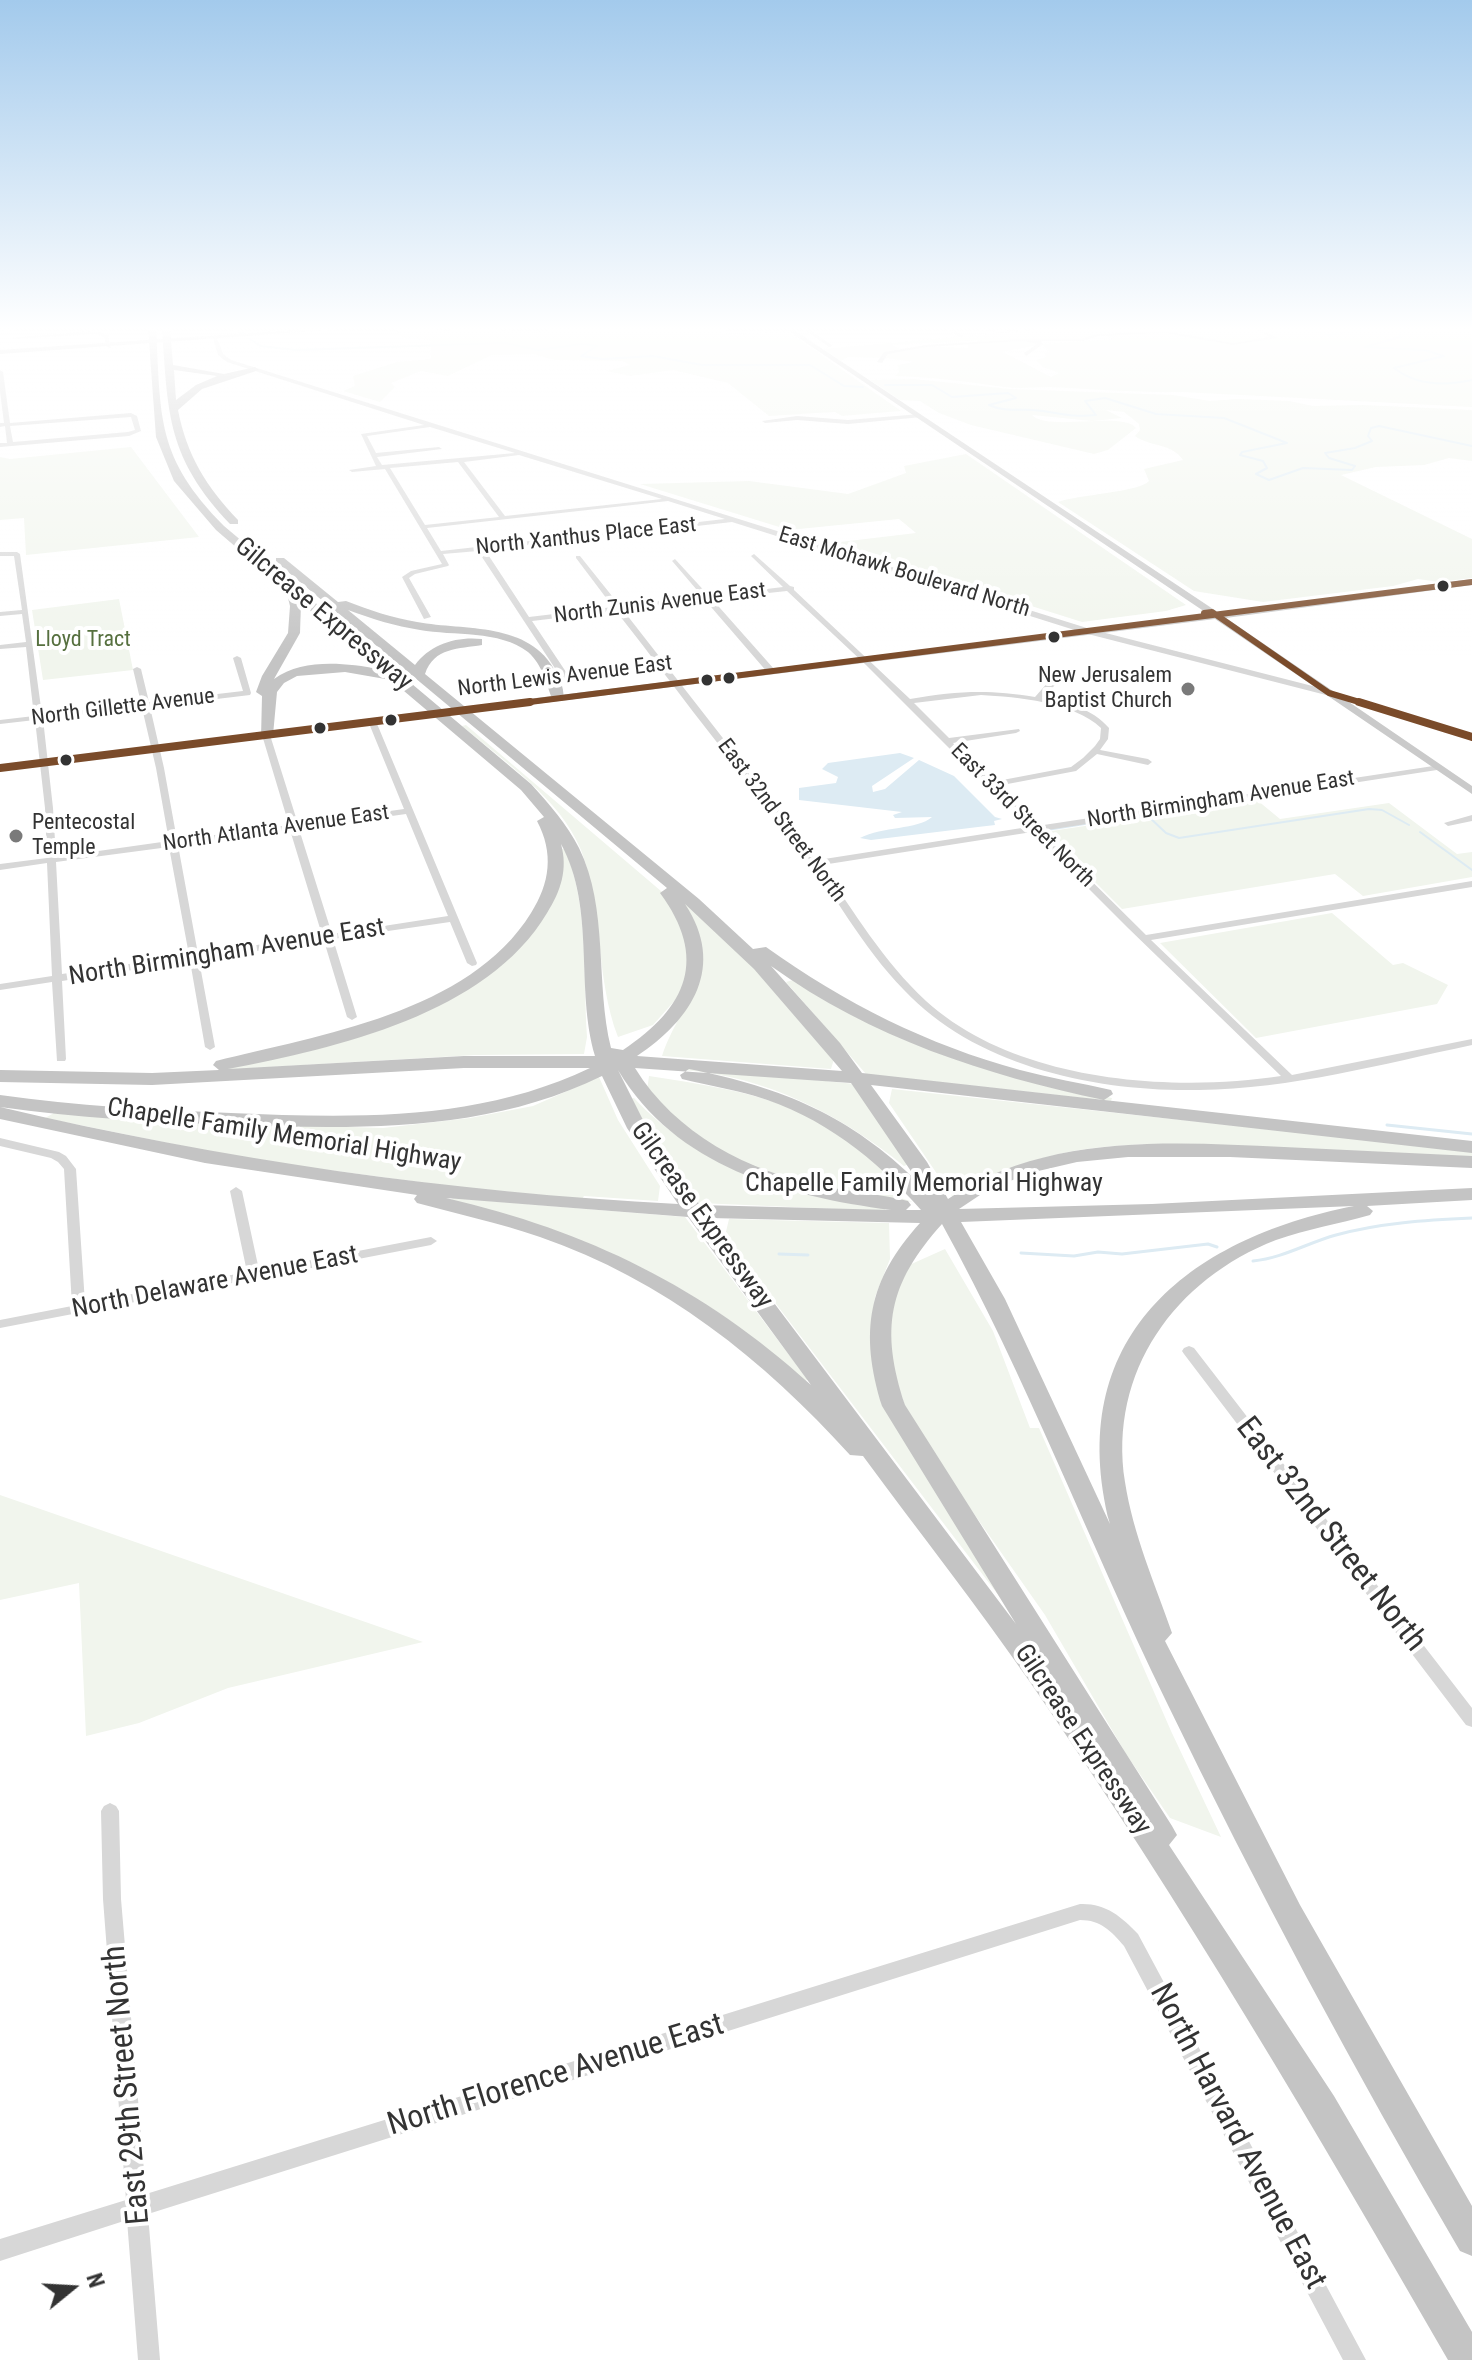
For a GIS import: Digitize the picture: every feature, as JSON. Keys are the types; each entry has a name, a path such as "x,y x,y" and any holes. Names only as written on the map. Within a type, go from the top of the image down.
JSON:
{"highway":[{"name":"Gilcrease Expressway","path":"160,438 171,469 210,518 503,767 555,819 582,870 590,911 595,1008 617,1092 643,1139 975,1585 1088,1747 1136,1805"},
{"name":"Gilcrease Expressway","path":"177,438 193,474 216,505 248,534"},
{"name":"Gilcrease Expressway","path":"270,552 646,863 750,955 834,1047 877,1105 909,1167 969,1254 1019,1347 1179,1700"},
{"path":"266,735 262,730 264,685 295,633 299,619 299,609 291,587"},
{"path":"327,598 400,623 494,636 522,644 537,654 557,687 558,698"},
{"path":"418,675 424,658 439,649 468,643 501,643 529,653 558,698"},
{"path":"266,735 269,695 274,686 289,677 318,669 346,667 398,678"},
{"path":"90,1080 220,1065 317,1045 416,1009 488,967 519,941 539,916 551,893 557,870 556,849 546,824 503,767"},
{"path":"0,1101 103,1114 336,1122 424,1119 484,1111 528,1100 578,1081 630,1053 663,1026 684,1000 697,954 695,935 679,905 622,843"},
{"path":"646,863 796,978 854,1013 902,1035 984,1065 1048,1082 1277,1125"},
{"path":"602,1033 638,1093 664,1120 700,1146 731,1163 781,1182 846,1198 997,1215"},
{"name":"Chapelle Family Memorial Highway","path":"0,1076 90,1080 525,1060 711,1065 1472,1147"},
{"path":"375,1067 578,1067 666,1071 719,1080 758,1090 826,1117 909,1167"},
{"name":"Chapelle Family Memorial Highway","path":"0,1113 205,1156 413,1187 660,1209 830,1216 997,1215 1472,1196"},
{"path":"1468,2360 1330,2122 894,1406 882,1366 880,1319 887,1288 899,1263 926,1226 957,1202 1009,1175 1054,1160 1112,1150 1170,1148 1472,1162"},
{"path":"205,1156 447,1204 534,1227 625,1264 709,1312 772,1359 831,1416 1088,1747"},
{"path":"1472,1196 1340,1215 1265,1237 1223,1258 1187,1283 1156,1315 1140,1338 1125,1368 1114,1404 1111,1431 1116,1494 1179,1700 1335,2000 1472,2239"}],"main road":[{"path":"953,438 1472,791"},
{"name":"North Lewis Avenue East","path":"0,768 1472,582"},
{"path":"1285,681 1306,677"}],"street":[{"path":"10,438 10,444"},
{"path":"0,445 77,438"},
{"path":"365,438 445,567 406,576 427,617"},
{"name":"East Mohawk Boulevard North","path":"473,438 1087,631 1329,693 1472,737"},
{"path":"375,455 439,449"},
{"path":"352,470 523,454"},
{"path":"460,460 503,518"},
{"path":"422,527 670,500"},
{"name":"North Xanthus Place East","path":"438,553 734,520"},
{"path":"480,548 565,677 580,682"},
{"path":"0,554 15,553 18,556 49,808 61,1059"},
{"name":"East 33rd Street North","path":"754,556 792,588 1288,1077"},
{"name":"East 32nd Street North","path":"578,557 914,996 952,1025 1010,1054 1088,1076 1145,1085 1227,1086 1288,1077"},
{"path":"675,561 771,671"},
{"name":"North Zunis Avenue East","path":"527,619 792,588"},
{"path":"0,614 25,612"},
{"path":"0,647 29,644"},
{"name":"North Gillette Avenue","path":"0,722 247,693 237,658"},
{"path":"137,669 174,843 210,1047"},
{"path":"1036,700 1053,682"},
{"path":"907,702 982,693 1036,700 1083,711 1100,722 1106,735 1079,766 1067,772 990,785"},
{"path":"372,721 472,963"},
{"path":"947,741 1016,731"},
{"path":"266,735 352,1017"},
{"path":"1093,751 1148,762"},
{"name":"North Birmingham Avenue East","path":"815,863 1437,767"},
{"name":"North Atlanta Avenue East","path":"0,867 409,811"},
{"path":"1448,823 1472,818"},
{"path":"1146,938 1472,884"},
{"name":"North Birmingham Avenue East","path":"0,987 454,918"},
{"path":"1288,1077 1472,1042"},
{"path":"0,1142 55,1155 70,1169 79,1309"},
{"path":"236,1191 254,1275"},
{"name":"North Delaware Avenue East","path":"0,1324 431,1241"},
{"name":"East 32nd Street North","path":"1189,1351 1472,1720"},
{"name":"East 29th Street North","path":"110,1811 112,1899 149,2360"},
{"name":"North Florence Avenue East","path":"0,2250 1080,1912 1096,1911 1112,1919"},
{"name":"North Harvard Avenue East","path":"1112,1919 1138,1953 1355,2360"}],"green space":[{"path":"1027,438 1123,438 1108,450 1094,454"},
{"path":"1139,438 1472,438 1472,461 1449,458 1424,465 1376,467 1341,475 1472,539 1472,578 1439,582 1418,579 1393,586 1263,602 1194,591 1058,502 1143,485 1149,481 1144,469 1183,460 1167,448"},
{"path":"131,447 199,537 26,555 24,518 0,520 0,457 10,459"},
{"path":"966,454 1186,605 1166,611 1082,622 832,543 916,533 899,519 789,530 640,484 749,481 848,494 906,473 904,466"},
{"name":"Lloyd Tract","path":"119,599 133,670 43,680 32,610"},
{"path":"466,725 668,897 690,936 687,977 677,998 653,1025 618,1037 606,990 593,894 581,850 572,831 545,797 462,726"},
{"path":"1257,800 1280,819 1389,803 1457,854 1472,852 1472,877 1363,896 1335,874 1122,909 1045,832"},
{"path":"561,849 565,849 573,871 584,941 587,1037 584,1054 475,1055 218,1070 428,1007 534,929"},
{"path":"684,904 688,904 744,954 834,1059 831,1069 662,1056 690,999 702,966 697,928"},
{"path":"1332,913 1393,965 1403,963 1448,985 1437,1004 1256,1038 1160,943"},
{"path":"793,980 867,1022 906,1039 987,1068 1112,1098 1111,1101 866,1074 786,982"},
{"path":"686,1067 855,1084 909,1164 904,1166 855,1130 801,1101 744,1080 683,1070"},
{"path":"649,1076 748,1094 796,1110 858,1146 902,1188 901,1198 913,1202 794,1183 708,1147 647,1091"},
{"path":"599,1077 618,1120 660,1186 658,1201 584,1196 582,1199 450,1186 252,1160 45,1118 54,1113 133,1120 383,1128 470,1118 533,1106"},
{"path":"892,1089 1472,1151 1472,1158 1128,1145 1075,1151 1025,1163 952,1196 889,1103"},
{"path":"634,1098 688,1143 717,1160 782,1186 885,1208 885,1211 699,1203 661,1152 630,1099"},
{"path":"453,1198 685,1217 808,1380 803,1381 716,1311 622,1258 554,1230 450,1201"},
{"path":"729,1219 889,1223 890,1259 875,1297 871,1345 1003,1595 999,1596 728,1241 725,1236"},
{"path":"945,1249 993,1331 1030,1428 1039,1428 1171,1731 1221,1837 1170,1818 1126,1754 1045,1615 958,1491 905,1406 889,1361 889,1316 907,1266"},
{"path":"0,1495 423,1642 228,1688 139,1723 86,1736 79,1583 0,1600"}],"shaded area":[{"path":"900,753 914,758 872,786 873,792 885,789 919,760 954,776 995,817 1002,819 994,821 995,825 871,840 860,838 918,824 932,817 895,818 893,815 902,812 799,800 799,788 836,783 838,777 822,769 828,763"}],"waterway":[{"path":"1275,438 1287,443 1242,452 1240,455 1263,461 1267,468 1256,474 1269,480 1303,468 1352,470 1355,466 1329,458 1325,453 1355,448 1372,441 1370,438"},
{"path":"1435,438 1472,446"},
{"path":"1134,817 1149,817 1166,833 1179,838 1369,809 1382,810 1409,825"},
{"path":"1047,830 1122,818"},
{"path":"1420,832 1472,870"},
{"path":"1387,1125 1472,1134"},
{"path":"1253,1261 1369,1228 1472,1218"},
{"path":"1021,1253 1074,1256 1208,1244 1217,1247"},
{"path":"779,1254 808,1255"}],"transit line":[{"path":"0,768 1146,626 1472,582"},
{"path":"1204,613 1212,612 1329,693 1472,737"}],"place":[{"name":"New Jerusalem Baptist Church","path":"1188,689"},
{"name":"Pentecostal Temple","path":"16,836"}]}
